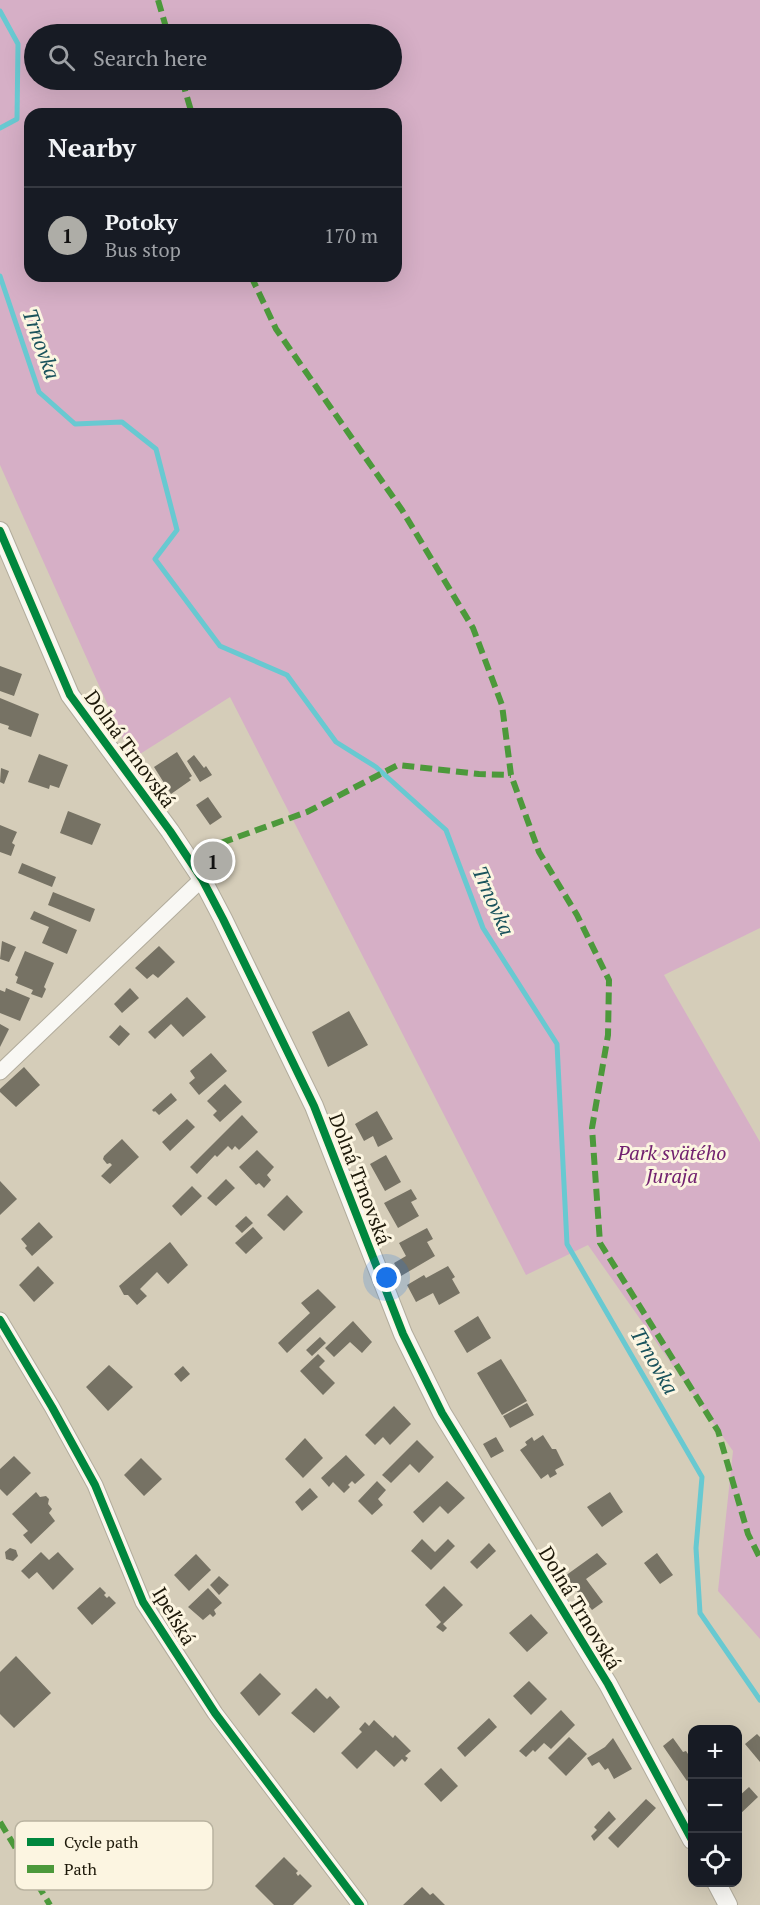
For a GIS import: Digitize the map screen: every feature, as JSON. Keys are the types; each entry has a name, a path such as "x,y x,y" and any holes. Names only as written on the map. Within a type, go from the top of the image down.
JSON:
{"street":[{"name":"Dolná Trnovská","path":"0,531 70,695 170,831 202,879 224,919 314,1106 403,1334 442,1413 608,1684 689,1833"},
{"path":"0,1072 202,879"},
{"name":"Ipeľská","path":"0,1320 95,1485 143,1602 215,1713 360,1905"}],"green space":[{"name":"Park svätého Juraja","path":"0,0 760,0 760,928 664,975 760,1142 760,1639 718,1591 733,1451 588,1245 526,1275 230,697 132,759 0,465"}],"building":[{"path":"0,666 22,674 14,696 0,691"},
{"path":"0,698 39,714 31,737 8,729 9,726 0,723"},
{"path":"177,752 192,776 189,778 191,780 171,794 154,767"},
{"path":"39,754 68,765 59,788 50,785 49,789 28,782"},
{"path":"194,755 212,775 200,782 187,761"},
{"path":"1,768 9,771 4,784 0,782"},
{"path":"208,797 222,817 210,825 196,805"},
{"path":"68,811 101,824 92,845 60,833"},
{"path":"0,825 17,832 12,843 15,845 11,856 0,852"},
{"path":"22,863 56,877 52,887 18,873"},
{"path":"53,892 95,909 90,922 48,905"},
{"path":"34,911 77,930 67,954 42,943 49,927 30,919"},
{"path":"2,941 16,947 9,962 0,959"},
{"path":"159,946 175,962 158,978 153,974 147,979 135,968"},
{"path":"25,951 54,963 42,998 31,994 33,990 16,983 18,977 15,975"},
{"path":"6,988 30,998 20,1021 0,1013 0,990 5,992"},
{"path":"130,988 139,998 122,1013 114,1004"},
{"path":"187,997 206,1017 183,1037 171,1024 155,1039 148,1032"},
{"path":"349,1011 368,1045 328,1067 312,1032"},
{"path":"0,1024 9,1029 0,1047"},
{"path":"120,1025 130,1034 119,1046 109,1037"},
{"path":"211,1053 227,1071 199,1095 189,1083 195,1078 190,1071"},
{"path":"24,1067 40,1085 16,1107 0,1092 0,1089"},
{"path":"225,1084 242,1102 220,1122 213,1115 217,1111 207,1101"},
{"path":"171,1093 177,1100 159,1115 152,1110"},
{"path":"377,1111 393,1139 378,1147 373,1136 364,1141 355,1124"},
{"path":"242,1115 258,1132 239,1150 235,1146 232,1150 228,1146 217,1157 215,1155 197,1174 190,1167"},
{"path":"187,1119 195,1127 170,1151 162,1142"},
{"path":"122,1139 139,1157 110,1184 101,1176 112,1165 107,1164 103,1159"},
{"path":"257,1150 274,1167 267,1175 271,1180 264,1188 259,1183 256,1185 239,1167"},
{"path":"386,1155 401,1182 385,1191 370,1164"},
{"path":"226,1179 235,1188 216,1206 207,1198"},
{"path":"0,1181 17,1199 0,1215"},
{"path":"192,1186 202,1196 181,1216 172,1206"},
{"path":"411,1189 417,1199 411,1202 419,1216 398,1228 384,1203"},
{"path":"287,1195 303,1212 284,1231 267,1215"},
{"path":"246,1216 253,1223 242,1233 235,1226"},
{"path":"39,1222 53,1237 32,1256 21,1239"},
{"path":"253,1227 263,1238 246,1254 235,1243"},
{"path":"427,1228 433,1239 427,1242 435,1256 401,1276 394,1263 406,1256 399,1243"},
{"path":"170,1242 188,1265 168,1284 157,1272 140,1289 147,1296 137,1305 128,1295 124,1295 119,1286"},
{"path":"38,1266 54,1283 34,1302 19,1285"},
{"path":"448,1266 455,1277 452,1279 460,1293 439,1305 433,1293 416,1302 407,1285 424,1275 426,1278"},
{"path":"318,1289 336,1307 287,1353 278,1343 310,1313 301,1303"},
{"path":"478,1316 491,1338 467,1353 454,1331"},
{"path":"353,1321 372,1342 362,1353 350,1342 334,1357 325,1348"},
{"path":"320,1337 326,1343 312,1356 306,1350"},
{"path":"318,1354 325,1361 319,1367 335,1383 323,1395 300,1371"},
{"path":"501,1359 527,1401 502,1415 477,1373"},
{"path":"109,1365 133,1387 108,1411 86,1387"},
{"path":"183,1366 190,1374 181,1382 174,1374"},
{"path":"527,1403 534,1415 510,1428 503,1416"},
{"path":"394,1406 411,1424 390,1445 383,1437 375,1445 365,1435"},
{"path":"543,1435 552,1449 556,1449 564,1465 555,1470 557,1474 550,1478 548,1474 541,1479 520,1450 532,1437 534,1441"},
{"path":"496,1437 504,1451 491,1458 483,1444"},
{"path":"305,1438 323,1458 303,1478 285,1459"},
{"path":"417,1440 434,1457 419,1473 410,1464 391,1483 382,1475"},
{"path":"346,1455 365,1475 355,1484 352,1481 344,1493 333,1482 329,1487 321,1478"},
{"path":"14,1456 31,1473 7,1496 0,1489 0,1469"},
{"path":"141,1458 162,1479 144,1496 124,1475"},
{"path":"377,1481 386,1490 378,1499 383,1505 372,1515 358,1501"},
{"path":"447,1481 465,1498 448,1514 440,1506 423,1523 413,1512"},
{"path":"310,1488 318,1497 302,1511 295,1502"},
{"path":"36,1492 40,1497 46,1496 49,1499 48,1504 52,1509 49,1513 55,1521 31,1544 23,1535 28,1531 12,1514"},
{"path":"610,1492 623,1512 602,1527 587,1507"},
{"path":"422,1539 435,1552 448,1539 455,1546 431,1570 411,1551"},
{"path":"489,1543 496,1551 477,1569 470,1562"},
{"path":"10,1548 16,1550 18,1556 13,1561 6,1559 5,1552"},
{"path":"41,1552 49,1560 58,1552 74,1569 53,1590 37,1572 29,1579 21,1571"},
{"path":"597,1553 607,1564 586,1579 603,1602 592,1610 565,1576"},
{"path":"657,1553 673,1575 660,1584 644,1563"},
{"path":"196,1554 211,1570 189,1591 174,1575"},
{"path":"219,1576 229,1585 219,1595 210,1585"},
{"path":"444,1586 463,1605 443,1624 447,1628 443,1632 436,1627 441,1622 425,1605"},
{"path":"100,1587 106,1593 104,1595 107,1598 109,1596 116,1603 92,1625 77,1608"},
{"path":"208,1588 222,1603 214,1610 216,1614 213,1617 210,1614 203,1620 188,1607"},
{"path":"531,1614 548,1633 527,1652 509,1633"},
{"path":"16,1656 51,1693 14,1728 0,1714 0,1672"},
{"path":"260,1673 281,1694 259,1716 240,1693"},
{"path":"529,1681 547,1699 531,1715 513,1696"},
{"path":"316,1688 327,1699 330,1696 340,1707 314,1733 291,1713"},
{"path":"561,1710 575,1725 551,1749 544,1743 526,1757 519,1751"},
{"path":"489,1718 497,1727 465,1757 457,1748"},
{"path":"374,1720 393,1738 395,1735 411,1751 405,1756 408,1758 405,1762 402,1759 394,1767 376,1750 357,1769 341,1753 362,1732 359,1729 365,1722 369,1726"},
{"path":"757,1734 760,1737 760,1762 745,1744"},
{"path":"569,1737 587,1754 566,1776 548,1758"},
{"path":"613,1738 632,1769 614,1779 608,1768 605,1770 599,1762 592,1766 587,1758 605,1747"},
{"path":"673,1738 683,1752 686,1751 688,1754 687,1781 663,1746"},
{"path":"441,1768 458,1786 441,1802 424,1784"},
{"path":"749,1787 758,1797 742,1812 742,1793"},
{"path":"646,1799 656,1808 618,1848 608,1838"},
{"path":"609,1811 616,1819 594,1841 591,1836 597,1830 594,1827"},
{"path":"284,1857 298,1871 296,1873 298,1876 300,1874 312,1886 293,1905 274,1905 255,1886"},
{"path":"422,1887 430,1895 433,1893 445,1905 403,1905"}],"waterway":[{"name":"Trnovka","path":"0,11 18,44 17,119 0,128"},
{"name":"Trnovka","path":"0,276 39,392 75,424 122,422 156,449 177,530 155,559 220,646 287,675 336,742 376,767 446,830 483,928 557,1044 567,1244 702,1477 696,1548 700,1613 760,1700"}],"marked path":[{"path":"158,0 165,24"},
{"path":"185,90 190,108"},
{"path":"254,282 276,329 402,510 473,628 502,705 511,775 539,852 577,915 609,980 608,1035 592,1128 600,1243 718,1431 748,1534 760,1558"},
{"path":"193,865 218,844 307,812 398,765 479,774 511,775"},
{"path":"0,1822 15,1847"},
{"path":"41,1890 50,1905"}],"cycle path":[{"path":"0,531 70,695 170,831 202,879 223,919 314,1106 403,1334 442,1413 608,1684 688,1833"},
{"path":"0,1320 95,1485 143,1602 215,1713 360,1905"}],"place":[{"name":"Potoky","path":"213,861"}]}
